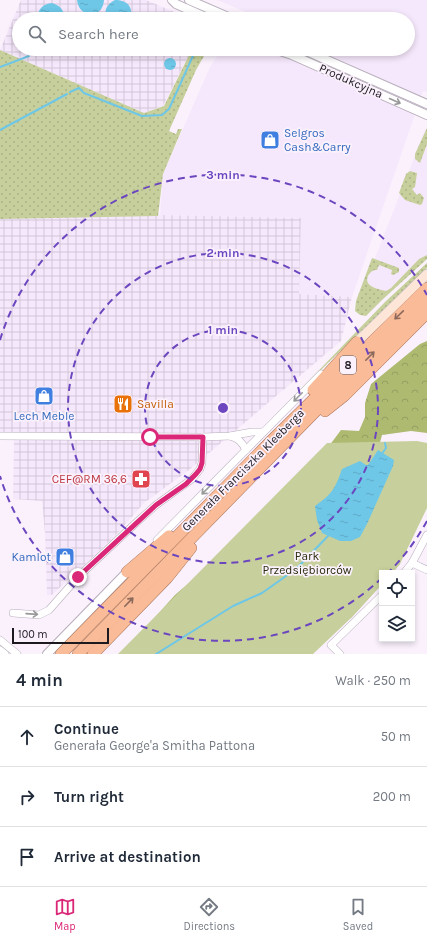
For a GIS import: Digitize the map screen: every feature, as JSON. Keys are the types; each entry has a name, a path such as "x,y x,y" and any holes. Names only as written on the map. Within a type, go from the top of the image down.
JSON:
{"highway":[{"name":"Generała Franciszka Kleeberga","path":"61,654 270,442 427,288"},
{"name":"Generała Franciszka Kleeberga","path":"78,654 357,369 427,300"},
{"path":"294,434 344,396 427,313"},
{"path":"270,442 290,416 357,342"},
{"path":"127,572 215,499"},
{"path":"93,654 167,578 191,548 216,521 226,503"}],"main road":[{"path":"357,342 427,274"}],"street":[{"path":"172,0 176,4 194,12"},
{"path":"189,0 217,12"},
{"name":"Produkcyjna","path":"294,56 427,115"},
{"name":"Produkcyjna","path":"318,56 427,104"},
{"path":"47,654 312,382 357,342"},
{"path":"0,436 203,437 230,436 252,432 263,432"},
{"path":"230,436 242,442 246,450"},
{"path":"13,613 38,615 49,610 78,577 156,505 192,479 200,469 202,463 203,437"},
{"path":"406,570 412,563 427,535"},
{"path":"412,563 427,570"},
{"path":"340,654 331,645 379,598"},
{"path":"0,640 17,654"},
{"path":"0,650 5,654"}],"shaded area":[{"path":"21,0 146,0 174,12 16,12"},
{"path":"217,0 427,0 427,92 423,91 352,297 299,294 300,218 160,215 163,174 210,67 217,56 415,56 415,12 246,12"},
{"path":"12,21 12,55 0,50"},
{"path":"14,56 188,56 163,106 144,113"},
{"path":"425,130 427,131 427,258 384,297 363,289"},
{"path":"160,215 301,218 299,294 352,297 341,341 189,470 144,503 116,535 52,595 47,595 45,533 42,501 13,499 14,440 0,440 0,219"}],"green space":[{"path":"0,50 144,113 164,106 189,56 204,56 196,70 169,131 176,134 178,129 182,129 163,174 158,216 0,219"},
{"path":"427,128 427,144 420,163 415,159 415,154"},
{"path":"410,171 417,173 415,187 412,189 417,195 420,193 424,198 422,204 420,205 405,200 399,193 406,174"},
{"path":"427,255 427,259 366,316 360,315 355,311 356,301 372,258 399,268 399,272 393,275 391,274 392,270 379,265 377,270 369,274 367,281 369,285 386,291 391,288 419,259"},
{"path":"427,263 427,268 265,426 385,302"},
{"name":"Park Przedsiębiorców","path":"427,341 427,433 411,431 382,435 378,450 399,545 400,564 395,570 379,570 379,587 351,618 268,654 122,654 175,595 240,539 329,446 341,430 359,431 365,417 365,403 371,384 420,344"},
{"name":"Park Przedsiębiorców","path":"417,441 427,443 427,508 400,564 395,570 379,570 379,587 351,618 313,654 118,654 327,443"}],"water":[{"path":"77,0 104,0 103,6 98,12 84,12 79,6"},
{"path":"115,0 123,1 128,5 131,12 105,12 106,8"},
{"path":"52,3 58,6 62,12 38,12 46,5"},
{"path":"168,58 172,58 176,64 172,70 168,70 164,66 164,62"},
{"path":"378,450 394,460 393,466 360,537 351,541 340,541 322,533 317,520 315,506 332,490 342,469 360,461 368,465"}],"waterway":[{"path":"0,67 29,56"},
{"path":"70,92 79,88 84,93 142,116 162,115 169,109 193,56"},
{"path":"0,130 67,94"},
{"path":"381,455 386,448 385,443"},
{"path":"156,654 233,606 262,593 296,569 330,534"}],"place":[{"name":"Selgros Cash&Carry","path":"270,140"},
{"name":"Lech Meble","path":"44,396"},
{"name":"Savilla","path":"123,404"},
{"name":"CEF@RM 36,6","path":"141,479"},
{"name":"Kamlot","path":"65,557"}],"route":[{"path":"78,577 156,505 186,484 200,469 203,454 203,437 150,437"}]}
